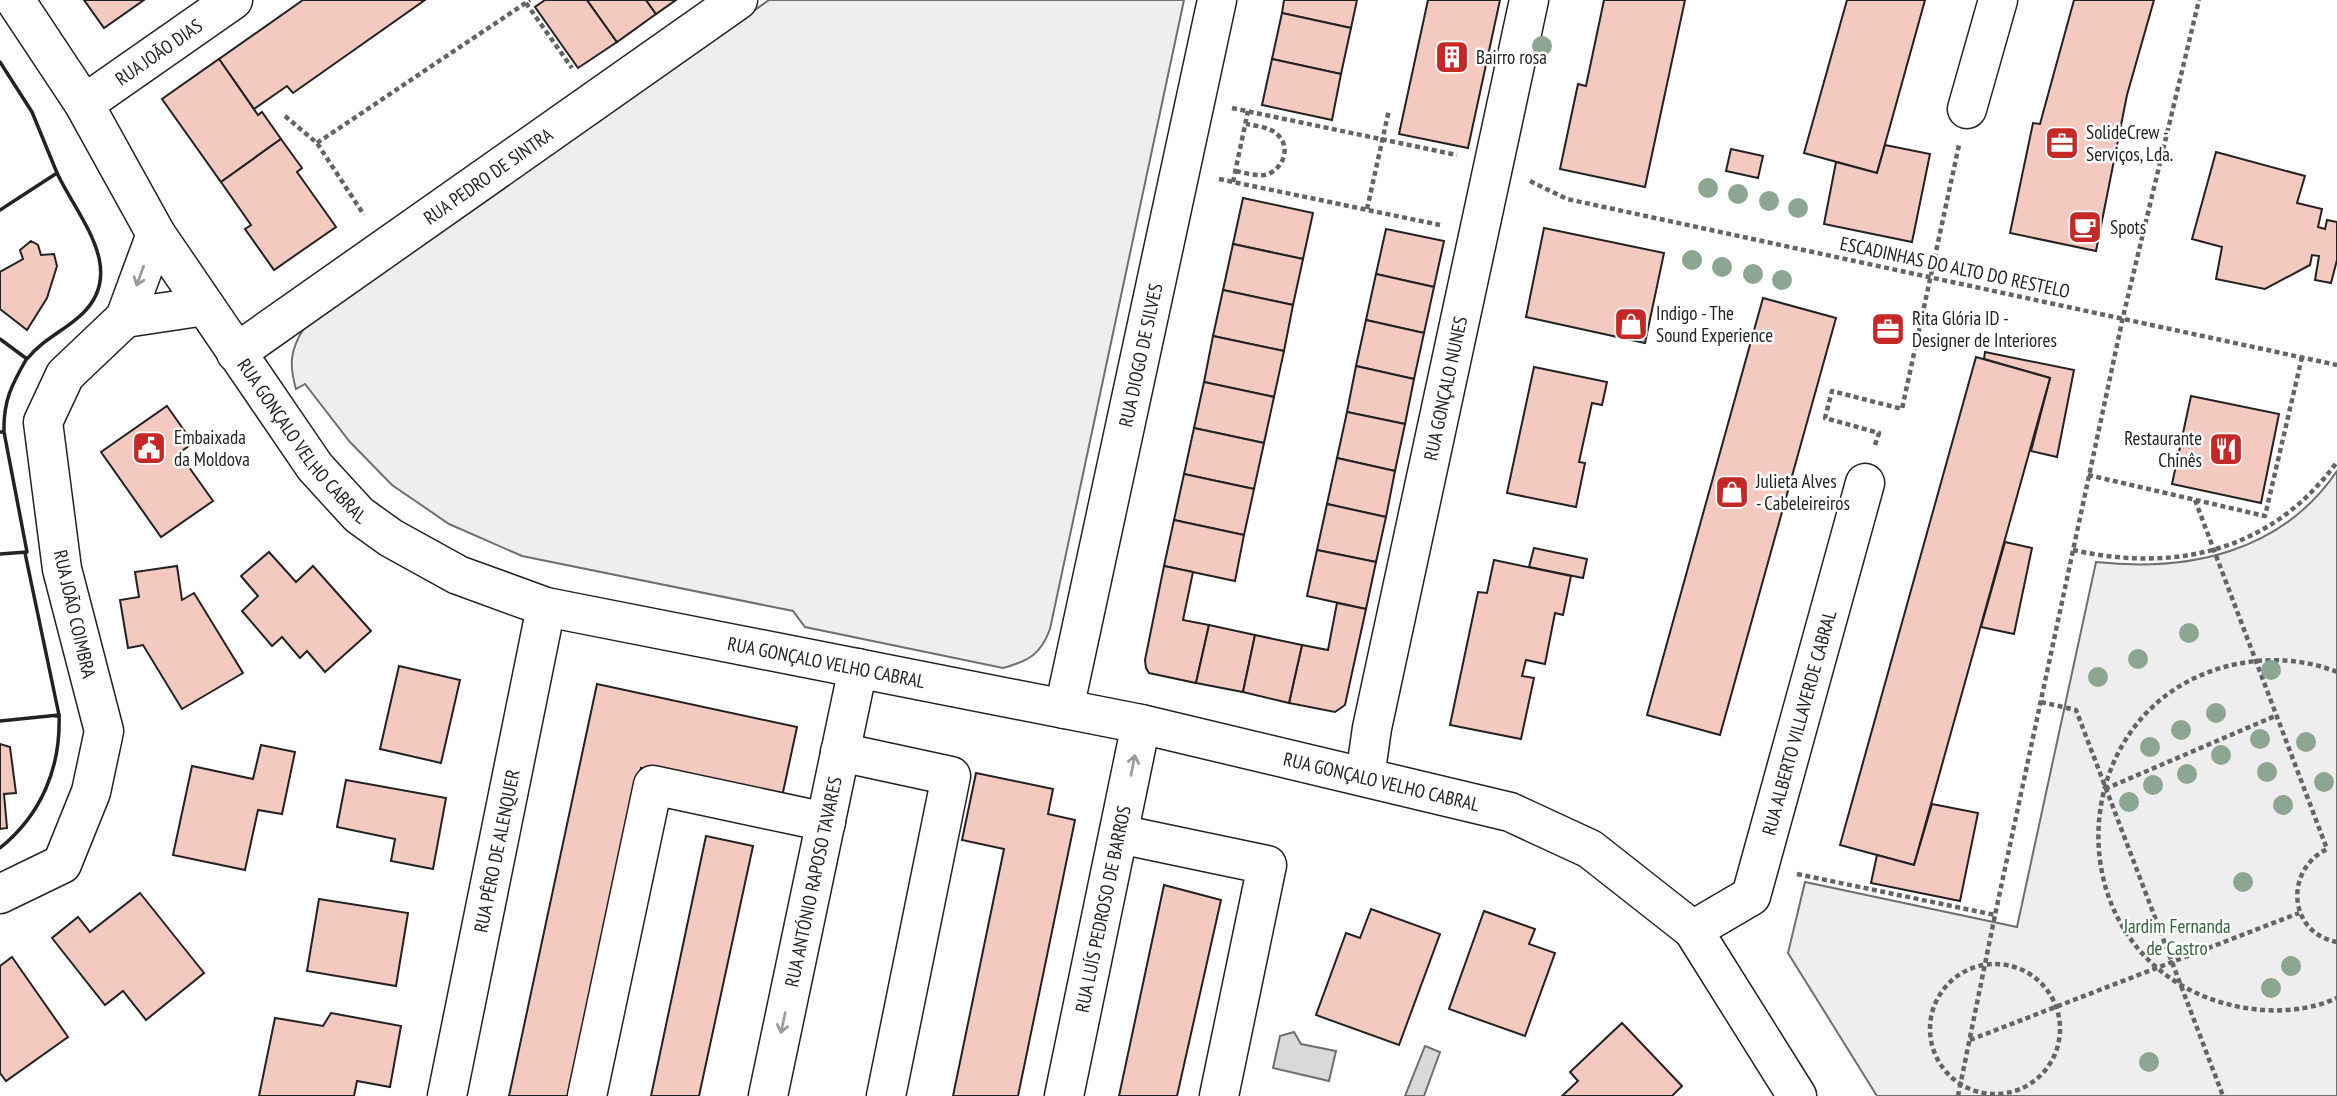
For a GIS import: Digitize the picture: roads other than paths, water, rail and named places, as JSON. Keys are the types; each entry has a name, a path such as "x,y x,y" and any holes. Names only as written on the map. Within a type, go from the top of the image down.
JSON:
{"street":[{"name":"RUA GONÇALO VELHO CABRAL","path":"15,0 84,104 156,234 315,467 359,516 391,538 457,575 546,607 1141,724 1510,812 1590,849 1693,930 1797,1096"},
{"name":"RUA JOÃO DIAS","path":"84,104 233,0"},
{"name":"RUA PEDRO DE SINTRA","path":"236,353 738,0"},
{"name":"RUA DIOGO DE SILVES","path":"1064,709 1217,0"},
{"name":"RUA GONÇALO NUNES","path":"1365,777 1375,715 1529,0"},
{"path":"1967,109 1998,0"},
{"name":"RUA JOÃO COIMBRA","path":"0,894 62,864 92,792 104,731 62,569 43,422 65,375 125,318 156,234"},
{"path":"125,318 205,306"},
{"name":"RUA ALBERTO VILLAVERDE CABRAL","path":"1693,930 1751,896 1865,483"},
{"name":"RUA PÊRO DE ALENQUER","path":"447,1096 546,607"},
{"name":"RUA ANTÓNIO RAPOSO TAVARES","path":"768,1096 858,668"},
{"name":"RUA LUÍS PEDROSO DE BARROS","path":"1064,1096 1141,724"},
{"path":"840,752 951,776 886,1096"},
{"path":"587,1096 653,785 826,822"},
{"path":"1119,834 1267,865 1219,1096"}],"place":[{"name":"Bairro rosa","path":"1452,57"},
{"name":"SolideCrew - Serviços, Lda.","path":"2062,143"},
{"name":"Spots","path":"2085,227"},
{"name":"Indigo - The Sound Experience","path":"1631,324"},
{"name":"Rita Glória ID - Designer de Interiores","path":"1888,329"},
{"name":"Embaixada da Moldova","path":"149,448"},
{"name":"Restaurante Chinês","path":"2226,449"},
{"name":"Julieta Alves - Cabeleireiros","path":"1732,492"}],"park label":[{"name":"Jardim Fernanda de Castro","path":"2177,937"}]}
